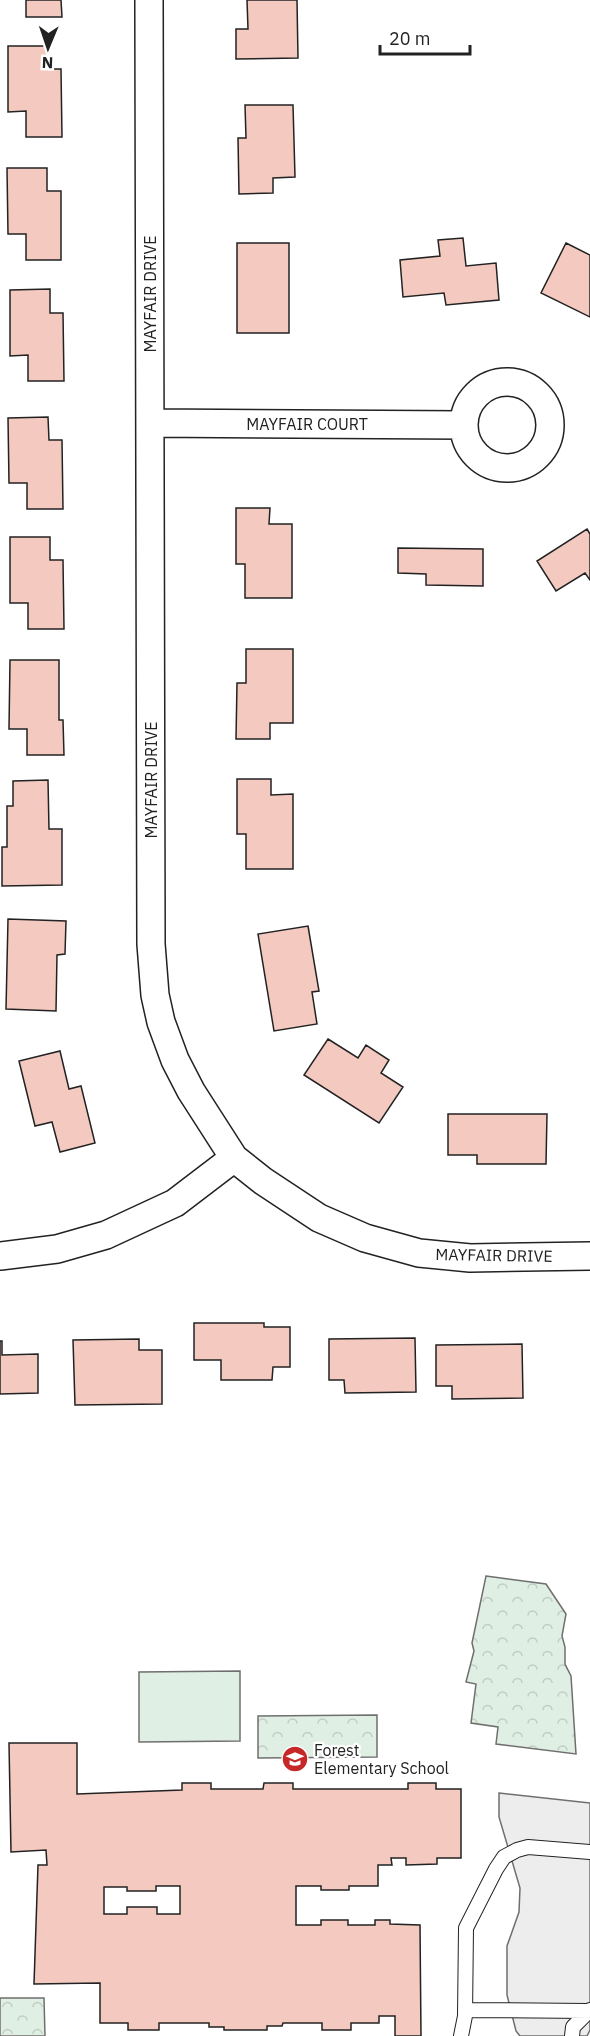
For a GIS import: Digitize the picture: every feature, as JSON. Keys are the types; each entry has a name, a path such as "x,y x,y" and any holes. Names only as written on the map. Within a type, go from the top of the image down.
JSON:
{"street":[{"name":"MAYFAIR DRIVE","path":"149,0 151,944 162,1022 175,1060 191,1091 234,1158 263,1181 319,1218 365,1238 418,1253 471,1258 590,1256"},
{"name":"MAYFAIR COURT","path":"151,423 464,425"},
{"path":"0,1256 57,1249 106,1235 175,1203 234,1158"}],"lane":[{"path":"461,2036 465,2010 466,1928 504,1857 528,1847 590,1852"},
{"path":"465,2010 589,2011"},
{"path":"572,2036 573,2027 589,2011"}],"green space":[{"path":"486,1576 546,1584 566,1614 562,1636 565,1647 565,1664 571,1676 576,1754 496,1744 498,1727 471,1723 476,1684 466,1682 474,1651 472,1643"},
{"path":"240,1671 240,1741 139,1742 139,1672"},
{"path":"377,1715 377,1757 258,1758 258,1716"},
{"path":"0,1998 44,1998 45,2036 0,2036"}],"shaded area":[{"path":"499,1793 590,1803 590,2030 587,2036 520,2036 516,2031 507,1995 507,1946 519,1912 520,1888 499,1817"}],"building":[{"path":"26,0 61,0 62,17 26,17"},
{"path":"247,0 297,0 298,58 236,59 236,29 248,29"},
{"path":"8,46 48,46 48,69 61,69 62,137 26,137 26,111 8,112"},
{"path":"245,105 293,105 295,177 273,178 273,193 239,194 238,138 246,138"},
{"path":"7,168 47,168 47,191 61,191 61,260 26,260 26,234 8,234"},
{"path":"463,238 466,266 496,263 499,300 446,305 444,293 403,297 400,260 440,256 438,240"},
{"path":"237,243 289,243 289,333 237,333"},
{"path":"566,243 590,255 590,317 541,293"},
{"path":"50,289 50,313 63,313 64,381 28,381 28,355 10,356 10,290"},
{"path":"48,417 49,440 62,440 63,509 27,509 27,483 9,483 8,418"},
{"path":"236,508 270,508 269,524 292,524 292,598 245,598 245,564 236,564"},
{"path":"587,529 590,534 590,580 585,573 556,591 537,561"},
{"path":"10,537 50,537 50,560 63,560 64,629 28,629 28,603 10,603"},
{"path":"398,548 483,549 483,586 426,585 426,574 398,573"},
{"path":"246,649 293,649 293,723 270,723 270,739 236,739 237,683 246,683"},
{"path":"10,660 59,660 59,720 63,720 64,755 27,755 27,729 9,729"},
{"path":"237,779 271,779 271,795 293,794 293,869 246,869 246,834 237,834"},
{"path":"48,780 49,829 62,829 62,885 2,886 2,847 7,847 7,806 13,806 13,781"},
{"path":"8,919 66,921 65,954 57,955 56,1011 6,1009"},
{"path":"308,926 319,991 312,992 317,1024 274,1031 258,934"},
{"path":"328,1039 358,1058 366,1045 389,1060 381,1073 403,1087 379,1123 304,1075"},
{"path":"60,1051 69,1089 81,1086 95,1143 60,1152 52,1122 35,1126 19,1061"},
{"path":"448,1114 547,1114 546,1164 477,1164 477,1155 448,1155"},
{"path":"194,1323 264,1323 264,1327 290,1327 290,1367 273,1367 272,1380 221,1380 221,1360 194,1360"},
{"path":"415,1338 416,1392 345,1393 344,1380 329,1380 329,1339"},
{"path":"139,1339 139,1350 162,1350 162,1404 75,1405 73,1340"},
{"path":"0,1341 2,1341 2,1355 38,1354 38,1393 0,1394"},
{"path":"522,1344 523,1398 452,1399 452,1386 436,1386 436,1345"},
{"name":"Forest Elementary School","path":"9,1743 77,1743 77,1794 182,1790 182,1783 211,1783 211,1789 263,1789 264,1783 293,1783 293,1789 408,1789 408,1783 436,1783 436,1789 461,1789 461,1858 437,1858 437,1864 406,1865 406,1858 391,1858 392,1865 378,1865 378,1886 349,1886 349,1890 321,1890 321,1886 296,1886 296,1925 321,1925 321,1920 348,1920 348,1925 375,1925 375,1920 390,1920 390,1924 420,1925 421,2036 395,2036 395,2016 379,2016 379,2023 351,2023 351,2030 322,2030 322,2023 283,2023 282,2026 267,2026 267,2030 224,2030 224,2027 209,2027 209,2023 159,2023 159,2030 128,2030 128,2023 100,2023 100,1983 34,1984 38,1865 47,1865 46,1850 11,1852","holes":["156,1886 180,1886 180,1914 157,1914 157,1907 127,1907 127,1914 104,1914 104,1887 127,1887 127,1891 156,1891"]}],"place":[{"name":"Forest Elementary School","path":"295,1759"}]}
